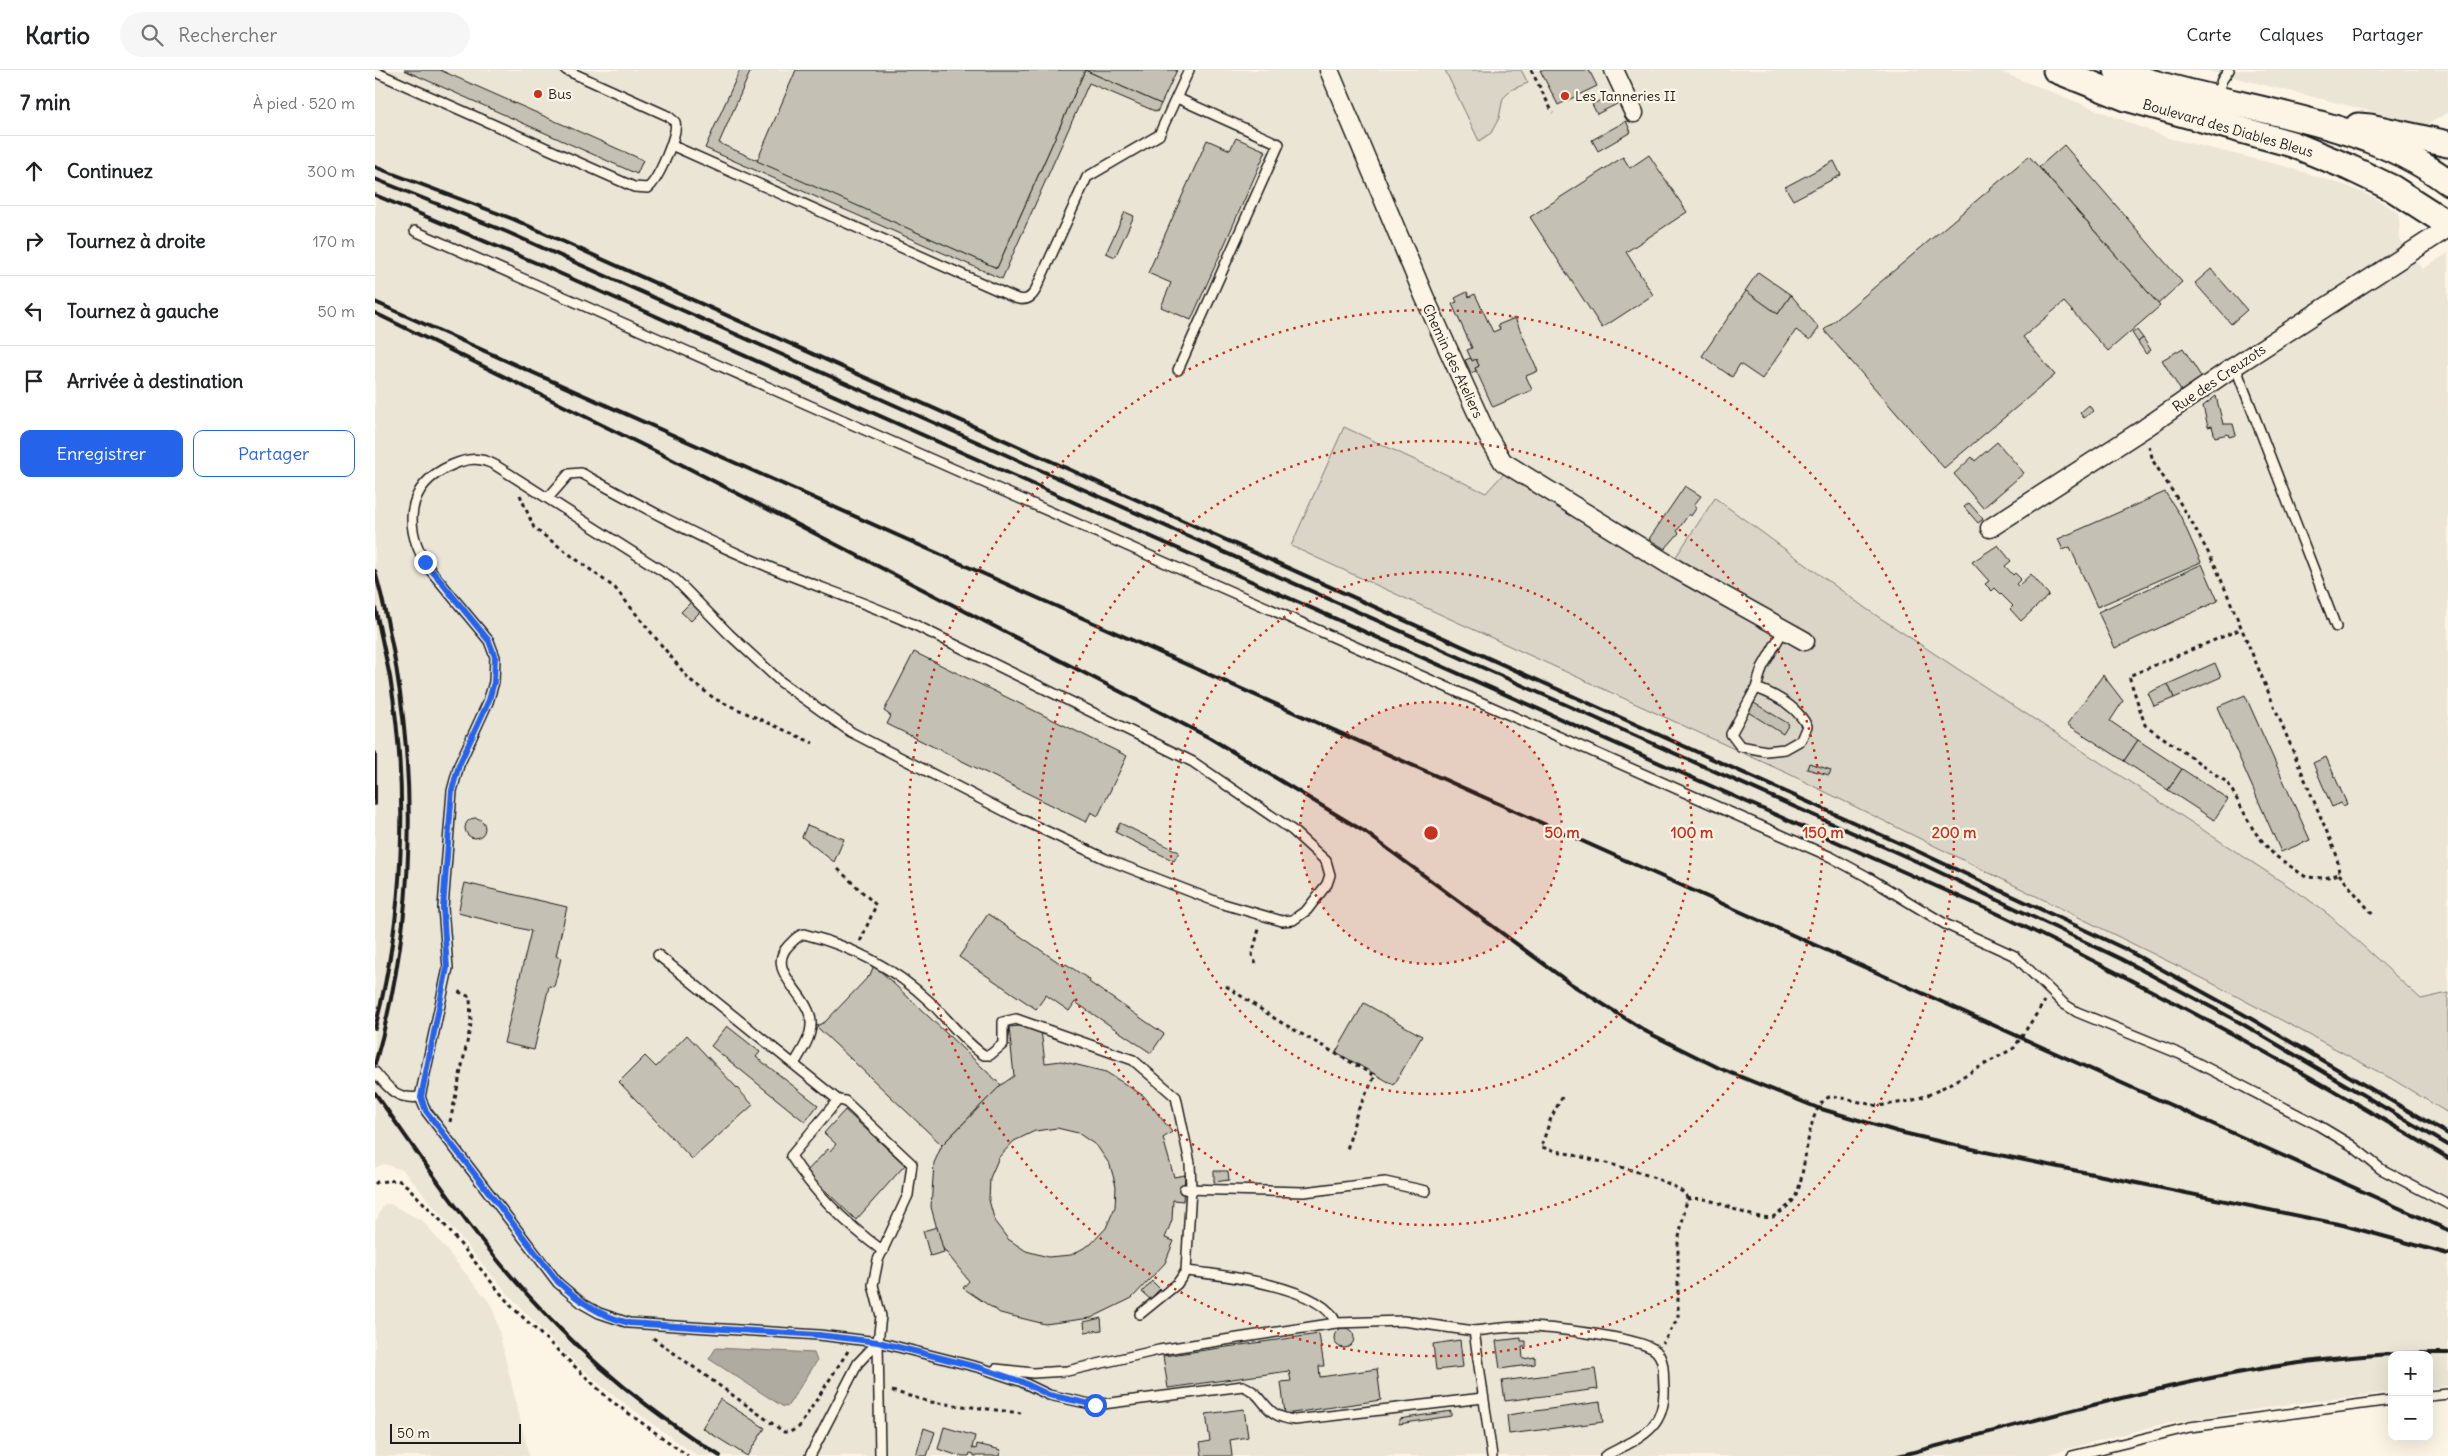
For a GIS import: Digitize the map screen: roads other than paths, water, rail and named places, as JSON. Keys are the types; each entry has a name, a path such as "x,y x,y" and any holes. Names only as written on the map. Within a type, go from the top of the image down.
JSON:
{"main road":[{"name":"Boulevard des Diables Bleus","path":"2056,70 2126,98 2292,144 2348,166 2392,188 2448,226"},
{"name":"Boulevard des Diables Bleus","path":"2117,70 2166,86 2326,125 2417,162 2448,182"},
{"path":"2326,125 2370,127 2448,144"}],"street":[{"name":"Chemin des Ateliers","path":"1329,70 1424,296 1487,435 1503,462 1676,568 1805,641"},
{"path":"1614,70 1634,113"},
{"name":"Rue des Creuzots","path":"1990,528 2145,428 2235,366 2448,226"}],"lane":[{"path":"375,72 639,189 652,185 676,130 671,118 566,70"},
{"path":"671,144 1006,294 1024,300 1035,292 1087,177 1159,135 1189,70"},
{"path":"2216,98 2222,80 2229,70"},
{"path":"1177,98 1279,144 1178,370"},
{"path":"415,231 1831,857 1945,924 2015,956 2064,1004 2087,1018 2180,1054 2316,1124 2351,1145 2381,1169 2448,1204"},
{"path":"2235,366 2336,627"},
{"path":"548,498 569,474 581,473 718,545 913,624 1193,762 1293,830 1315,848 1329,865 1330,875 1327,884 1298,917 1282,921 1246,911 1106,859 1014,816 851,732 776,678 675,579 513,476 478,458 463,460 441,470 427,480 418,494 413,512 416,539 425,562 489,641 493,649 496,666 489,698 464,753 452,790 443,908 447,950 445,986 421,1097 426,1111 558,1282 583,1304 614,1319 629,1323 855,1338 878,1342 981,1368 1020,1381 1049,1395 1095,1405 1243,1386 1255,1390 1268,1410 1282,1419 1295,1420 1483,1398"},
{"path":"1756,688 1770,693 1801,714 1807,726 1801,740 1785,748 1766,751 1741,746 1731,734 1756,688 1762,668 1783,629"},
{"path":"794,1064 810,1033 811,1022 807,1008 782,970 781,958 784,951 800,935 804,934 856,952 895,973 927,999 984,1055 990,1054 1003,1044 1003,1022 1016,1019 1133,1060 1176,1097 1190,1163 1186,1271 1177,1284 1140,1314"},
{"path":"658,955 838,1100 845,1101 912,1164 912,1175 906,1201 878,1260 873,1285 881,1316 878,1342 880,1456"},
{"path":"375,1072 396,1095 404,1098 421,1097"},
{"path":"838,1100 791,1156 822,1198 850,1226 883,1251"},
{"path":"1188,1189 1304,1192 1385,1182 1426,1191"},
{"path":"1186,1271 1221,1275 1301,1293 1330,1311 1336,1323"},
{"path":"981,1368 1033,1373 1067,1371 1159,1350 1336,1323 1403,1321 1474,1331 1505,1327 1541,1328 1636,1342 1657,1351 1663,1364 1664,1398 1659,1418 1646,1434 1605,1456"},
{"path":"1474,1331 1492,1456"},
{"path":"810,1456 858,1364 878,1342"},
{"path":"2433,1396 2448,1394"},
{"path":"2072,1456 2191,1427 2388,1401"}],"railway":[{"path":"375,167 513,219 1917,851 2123,948 2243,1014 2448,1134"},
{"path":"375,179 507,232 1918,862 2121,959 2239,1022 2448,1145"},
{"path":"375,195 541,265 1994,912 2110,969 2224,1029 2337,1092 2448,1158"},
{"path":"375,302 1891,979 2448,1230"},
{"path":"375,313 663,455 1210,738 1365,832 1571,984 1647,1032 1719,1068 1818,1108 1899,1132 1985,1152 2343,1225 2448,1254"},
{"path":"375,571 390,632 400,693 406,755 409,818 407,880 401,942 390,1003 375,1064"},
{"path":"375,607 390,677 396,721 401,809 401,854 392,942 375,1028"},
{"path":"375,753 375,804"},
{"path":"375,1093 433,1176 474,1230 539,1307 580,1348 624,1387 671,1423 720,1456"},
{"path":"1898,1456 2171,1386 2240,1372 2309,1362 2379,1355 2448,1353"}],"place":[{"name":"Bus","path":"538,94"},
{"name":"Les Tanneries II","path":"1565,96"}]}
